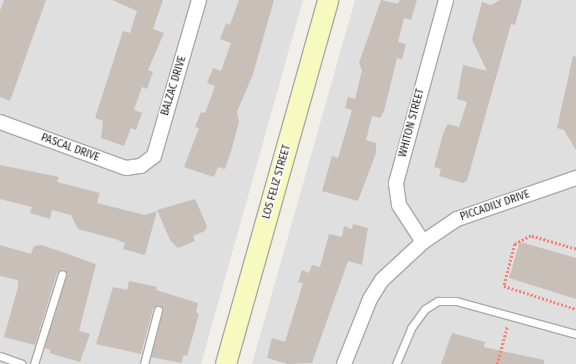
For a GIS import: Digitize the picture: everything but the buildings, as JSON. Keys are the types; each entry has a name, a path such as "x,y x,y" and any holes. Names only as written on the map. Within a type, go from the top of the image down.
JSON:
{"street":[{"name":"BALZAC DRIVE","path":"141,166 154,156 199,0"},
{"name":"LOS FELIZ STREET","path":"226,364 328,0"},
{"name":"WHITON STREET","path":"423,242 399,205 396,183 446,0"},
{"name":"PASCAL DRIVE","path":"0,122 126,168 141,166"},
{"name":"PICCADILY DRIVE","path":"344,364 370,299 382,280 423,242 457,219 576,178"}],"lane":[{"path":"34,364 62,274"},
{"path":"396,364 411,328 425,309 438,301 456,301 576,334"},
{"path":"144,364 158,310"},
{"path":"0,356 22,364"}],"path":[{"path":"576,249 531,236 515,244 504,286 576,308"},
{"path":"497,364 509,315"}],"shaded area":[{"path":"0,0 303,0 201,364 0,364"},
{"path":"355,0 576,0 576,364 252,364"}]}
